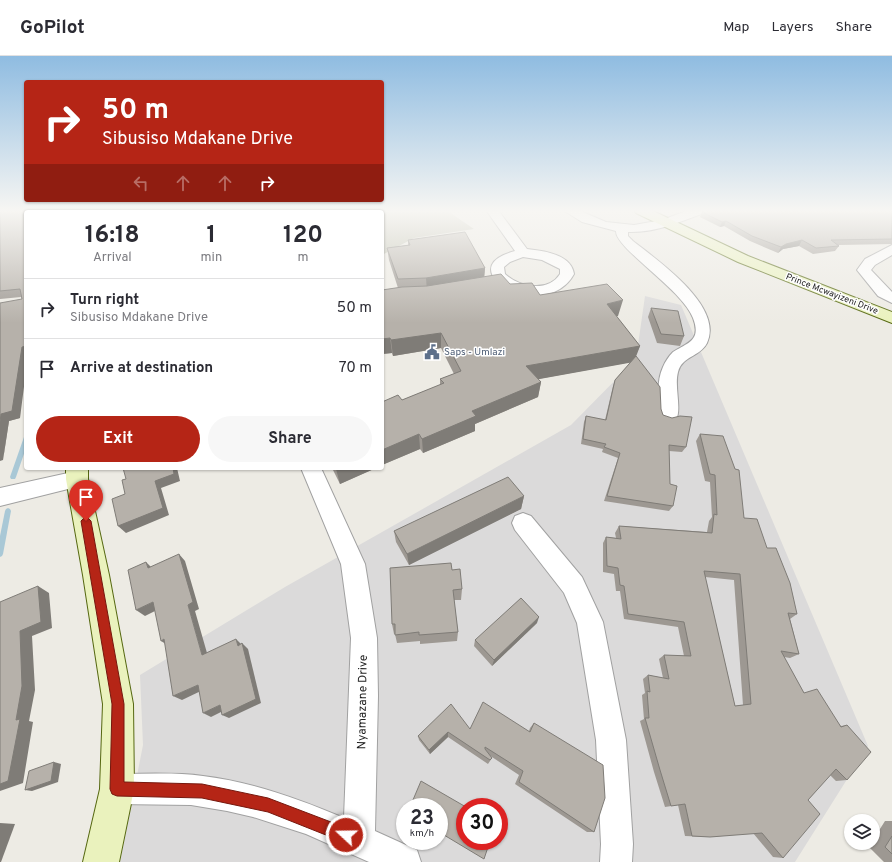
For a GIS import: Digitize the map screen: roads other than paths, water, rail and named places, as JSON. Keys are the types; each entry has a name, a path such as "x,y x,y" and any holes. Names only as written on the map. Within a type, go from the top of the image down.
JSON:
{"street":[{"path":"519,248 523,253"},
{"path":"632,248 676,283 687,295 693,303 702,327 703,334 696,347 677,358 667,377 669,415"},
{"name":"Prince Mcwayizeni Drive","path":"718,248 743,259 892,318"},
{"path":"892,249 870,262 864,270 883,293 892,299"},
{"path":"523,253 544,254 561,263 565,268 566,275 564,281 553,287 538,290 525,290 505,282 499,276 497,269 499,263 508,256 523,253"},
{"path":"489,284 505,282"},
{"name":"Nyamazane Drive","path":"312,470 353,564 364,638 360,840"},
{"path":"0,497 77,473 118,704 117,789 101,862"},
{"path":"523,523 574,585 590,622 612,740 617,844 616,862"},
{"path":"117,789 202,791 268,805 360,840 405,862"}],"waterway":[{"path":"13,477 24,445"},
{"path":"0,554 8,511"}],"place":[{"name":"Saps - Umlazi","path":"432,352"}]}
